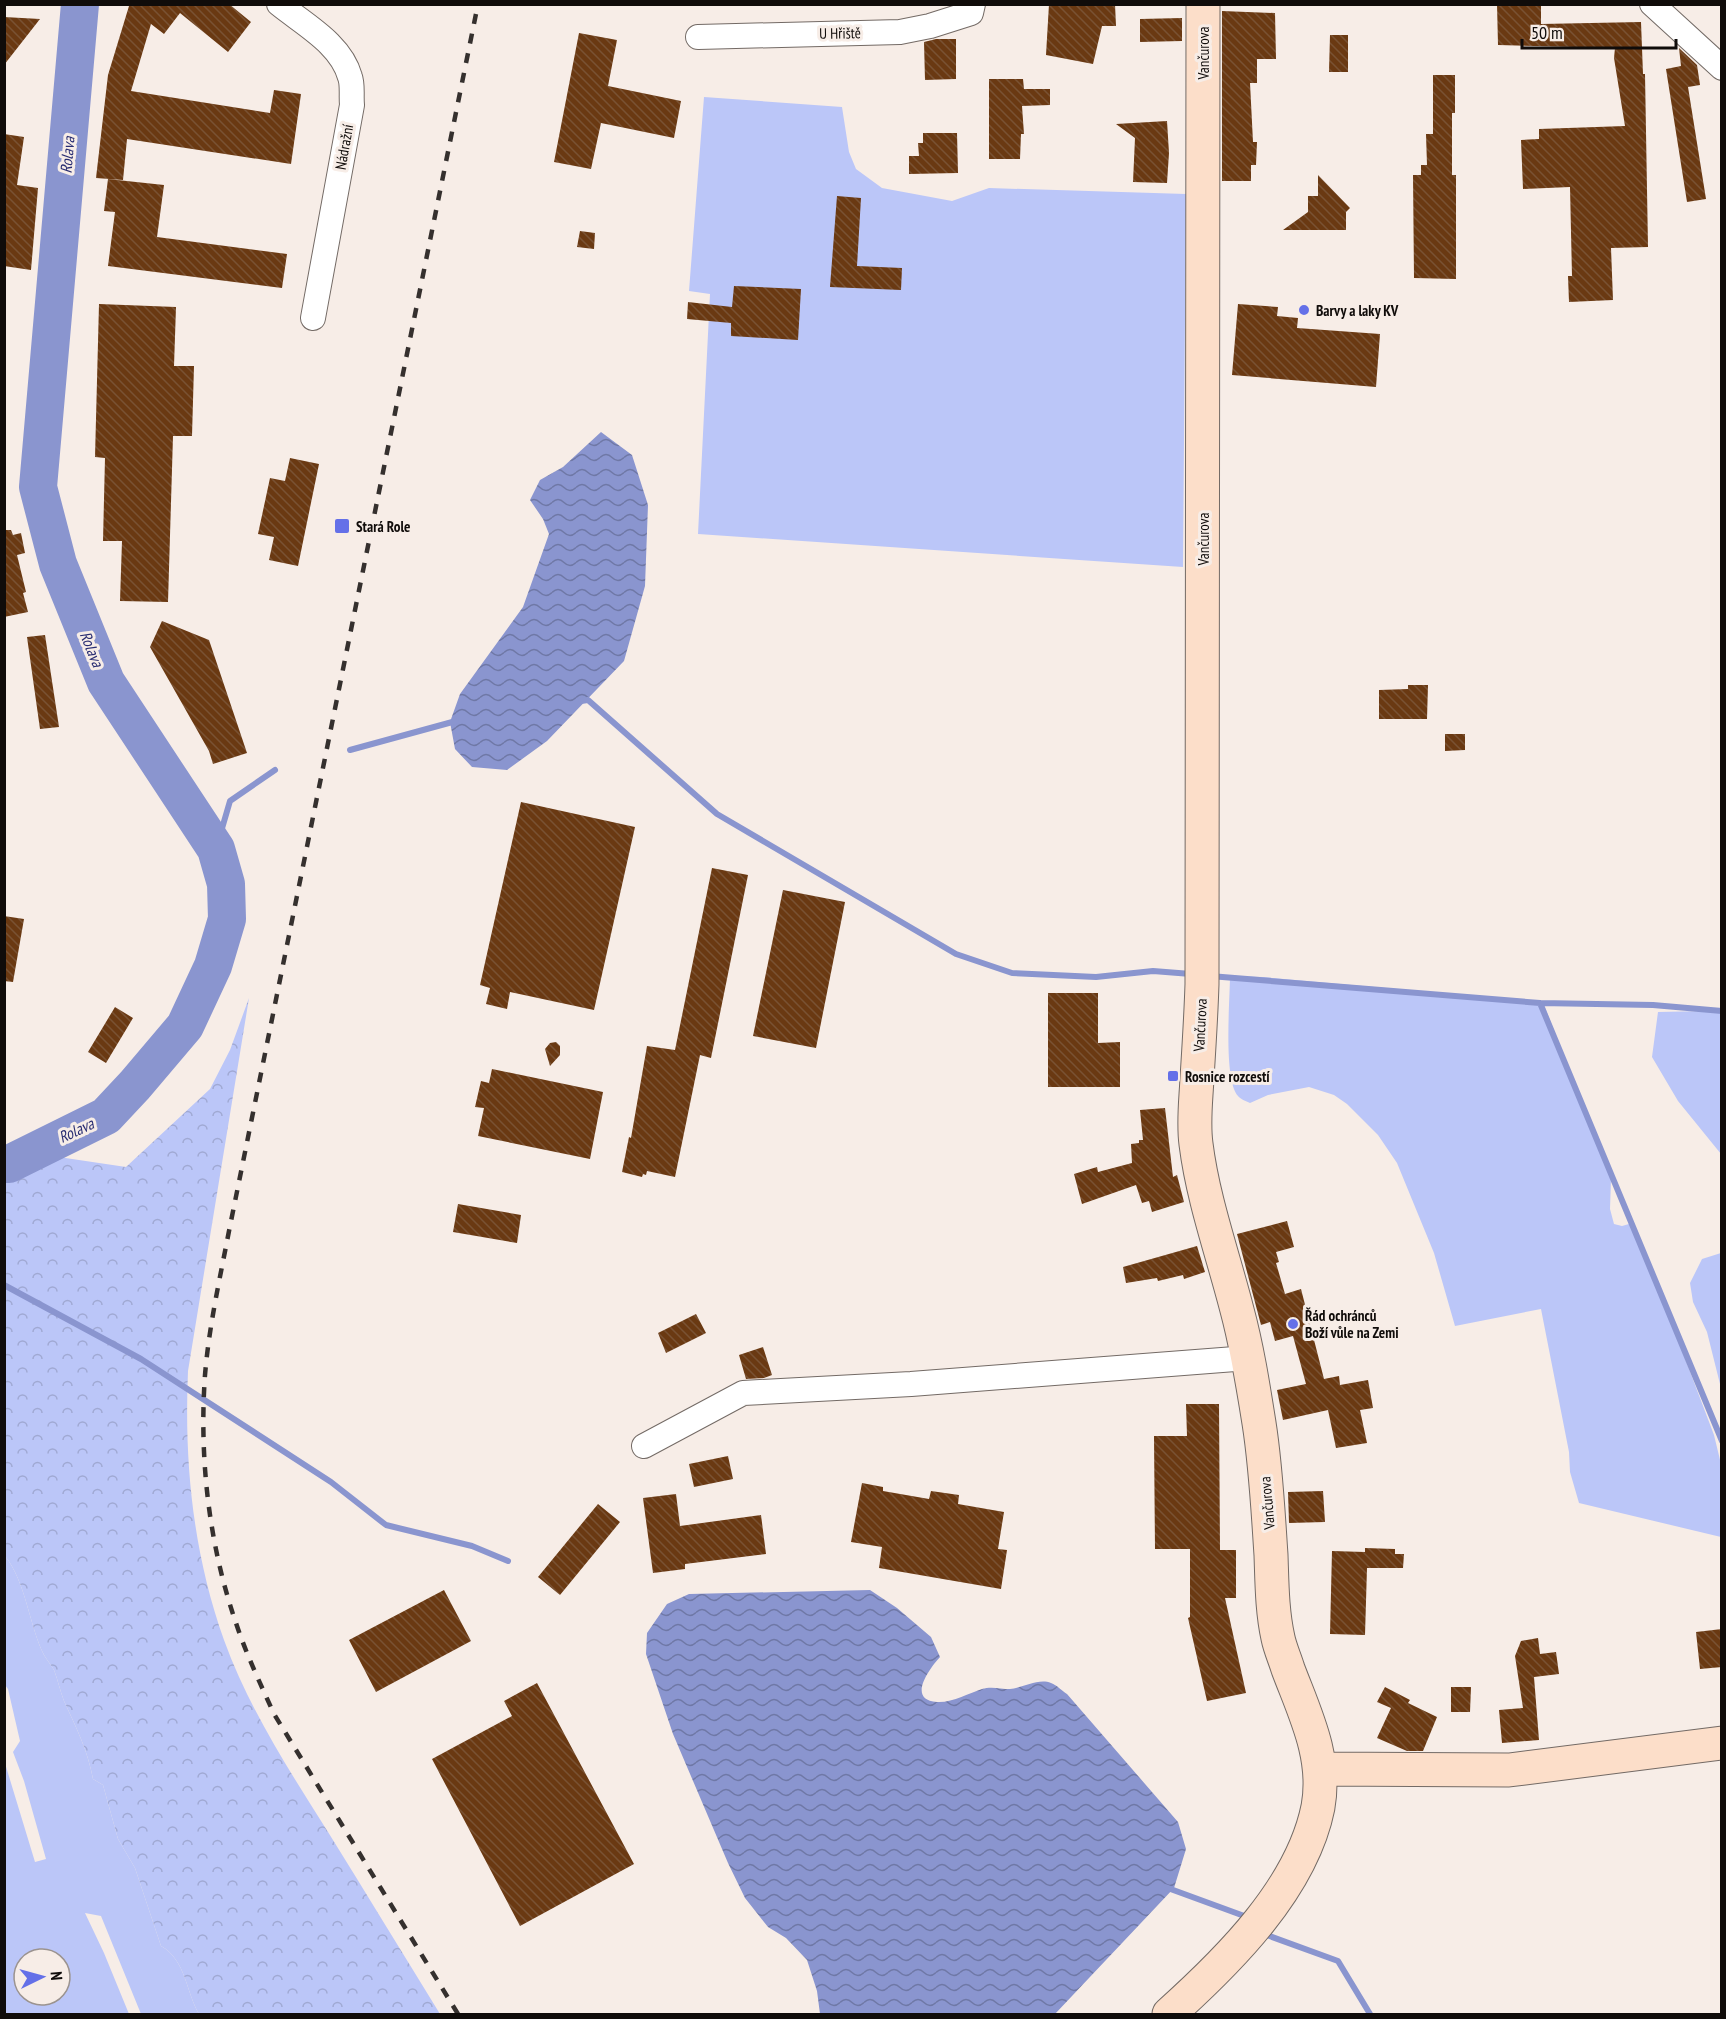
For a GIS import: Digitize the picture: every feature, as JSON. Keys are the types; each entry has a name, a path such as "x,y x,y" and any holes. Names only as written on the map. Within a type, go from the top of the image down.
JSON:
{"street":[{"name":"Nádražní","path":"279,4 329,43 344,60 351,79 352,105 313,318"},
{"name":"U Hřiště","path":"698,36 900,32 930,26 971,13 973,4"},
{"name":"Vančurova","path":"1169,2014 1226,1961 1249,1935 1288,1878 1303,1850 1314,1821 1320,1787 1320,1769 1313,1734 1278,1641 1274,1616 1269,1515 1262,1448 1248,1358 1200,1172 1194,1123 1202,984 1203,4"},
{"path":"1652,4 1722,68"},
{"path":"644,1446 743,1393 911,1384 1248,1358"},
{"path":"1320,1769 1509,1770 1722,1743"}],"green space":[{"path":"704,97 842,107 849,152 856,169 882,188 952,201 989,188 1186,194 1183,567 698,534 710,294 689,291"},
{"path":"1230,976 1543,1002 1611,1179 1610,1209 1614,1224 1622,1226 1629,1224 1647,1258 1714,1435 1721,1464 1721,1537 1579,1503 1570,1472 1569,1452 1541,1309 1455,1326 1434,1253 1397,1163 1378,1135 1347,1104 1334,1095 1309,1087 1268,1095 1250,1103 1239,1097 1233,1087 1230,1074"},
{"path":"249,998 188,1371 189,1474 198,1541 213,1607 245,1690 285,1762 440,2014 199,2014 176,1959 161,1946 135,1868 118,1839 103,1785 93,1779 85,1749 64,1701 54,1670 39,1643 18,1578 5,1556 5,1149 126,1167 210,1089 230,1050"},
{"path":"1658,1012 1721,1012 1721,1154 1678,1101 1652,1057"},
{"path":"1722,1253 1721,1388 1707,1332 1693,1302 1690,1283 1702,1259"},
{"path":"5,1556 18,1578 39,1643 54,1670 64,1701 85,1749 93,1779 103,1785 118,1839 135,1868 161,1946 176,1959 199,2014 141,2014 101,1916 85,1913 129,2014 5,2014 4,1760 35,1862 46,1859 24,1781 13,1752 20,1741 8,1689 5,1685"}],"water":[{"path":"601,432 632,455 648,505 645,586 624,661 547,741 507,770 472,767 455,749 450,722 460,694 523,607 549,534 543,519 530,500 540,480 563,467"},
{"path":"870,1590 897,1608 931,1637 940,1657 923,1683 923,1696 928,1700 949,1701 985,1688 1010,1689 1036,1682 1053,1684 1067,1694 1178,1822 1186,1849 1174,1888 1055,2014 820,2014 817,1991 807,1960 786,1938 768,1927 745,1898 728,1863 673,1734 646,1654 647,1633 667,1604 689,1594"}],"building":[{"path":"126,4 229,4 251,22 228,52 180,13 164,34 151,24 131,91 270,113 274,90 301,94 291,164 127,139 123,180 96,178 108,75 129,6"},
{"path":"1049,4 1115,4 1116,26 1102,26 1093,64 1046,55"},
{"path":"1497,4 1541,5 1541,24 1641,22 1643,74 1645,74 1648,247 1611,248 1613,300 1569,302 1568,276 1572,276 1570,187 1523,189 1521,140 1539,139 1539,129 1625,126 1614,58 1615,48 1498,45"},
{"path":"1222,11 1275,13 1276,59 1257,59 1257,83 1250,83 1253,142 1257,142 1256,165 1251,165 1251,181 1222,181"},
{"path":"4,17 40,19 4,65"},
{"path":"1182,18 1182,41 1140,42 1140,19"},
{"path":"579,33 617,40 608,86 681,101 674,138 601,123 591,169 554,162"},
{"path":"1330,35 1348,35 1348,72 1329,72"},
{"path":"936,39 956,39 956,79 925,80 924,42"},
{"path":"1679,48 1697,65 1700,85 1688,87 1706,199 1687,202 1666,69 1681,66"},
{"path":"1433,75 1455,75 1455,113 1452,113 1452,175 1456,175 1456,279 1414,278 1413,175 1421,175 1421,165 1427,165 1426,134 1433,134"},
{"path":"989,79 1023,79 1024,89 1050,89 1050,105 1022,106 1024,134 1021,134 1020,159 989,159"},
{"path":"1167,121 1169,153 1167,183 1133,182 1135,138 1116,124"},
{"path":"923,133 957,133 958,173 909,174 909,156 919,156 918,143 923,143"},
{"path":"4,134 24,137 17,185 38,188 31,270 4,266"},
{"path":"1318,175 1350,208 1346,212 1346,230 1283,230 1308,212 1308,196 1318,196"},
{"path":"108,179 164,185 157,237 287,254 282,288 108,266 115,212 104,211"},
{"path":"837,196 861,198 857,266 902,268 901,290 830,287"},
{"path":"580,231 595,233 594,249 577,247"},
{"path":"734,286 801,289 798,340 731,336 731,323 687,319 688,302 732,307"},
{"path":"99,304 176,307 174,366 194,366 192,436 173,436 168,602 120,601 122,541 103,541 105,458 95,457"},
{"path":"1238,304 1278,307 1277,316 1298,318 1297,328 1380,334 1376,387 1232,375"},
{"path":"290,458 319,464 298,566 269,560 274,537 258,534 270,478 285,481"},
{"path":"4,530 11,530 13,535 21,533 25,553 17,555 26,592 23,593 28,612 4,617"},
{"path":"162,621 209,640 247,753 213,764 209,751 150,647"},
{"path":"45,635 59,727 40,729 27,637"},
{"path":"1408,685 1428,685 1427,719 1379,719 1379,690 1408,689"},
{"path":"1445,734 1465,734 1465,750 1445,751"},
{"path":"521,802 635,827 594,1010 510,992 507,1009 486,1004 490,988 480,985"},
{"path":"712,868 748,875 711,1058 700,1055 675,1177 647,1171 642,1177 622,1172 629,1137 631,1138 647,1046 675,1050"},
{"path":"783,890 845,902 816,1048 753,1036"},
{"path":"4,916 24,919 13,982 4,981"},
{"path":"1048,993 1098,993 1098,1043 1120,1042 1120,1087 1048,1087"},
{"path":"115,1007 133,1018 106,1063 88,1052"},
{"path":"556,1042 560,1046 560,1055 550,1066 545,1049 550,1043"},
{"path":"492,1069 603,1092 590,1159 478,1136 484,1108 475,1107 481,1081 489,1083"},
{"path":"1165,1108 1173,1177 1177,1175 1184,1202 1152,1212 1149,1201 1142,1203 1136,1185 1082,1204 1074,1174 1097,1167 1098,1172 1132,1163 1131,1144 1143,1140 1140,1110"},
{"path":"458,1204 521,1215 517,1243 453,1232"},
{"path":"1287,1221 1294,1247 1276,1252 1279,1262 1276,1263 1285,1294 1301,1289 1324,1379 1339,1376 1340,1385 1368,1380 1373,1408 1360,1410 1367,1443 1336,1448 1328,1410 1283,1420 1277,1390 1306,1384 1293,1336 1275,1341 1270,1322 1261,1325 1237,1234"},
{"path":"1197,1246 1205,1272 1184,1279 1183,1275 1158,1281 1157,1278 1126,1283 1123,1267"},
{"path":"696,1314 706,1333 666,1353 658,1333"},
{"path":"763,1347 772,1375 746,1379 739,1355"},
{"path":"1186,1404 1219,1404 1220,1550 1236,1550 1236,1598 1225,1598 1246,1693 1207,1701 1188,1618 1190,1617 1190,1549 1155,1549 1154,1436 1187,1436"},
{"path":"728,1456 733,1479 694,1487 689,1464"},
{"path":"862,1483 883,1487 883,1491 929,1499 931,1491 959,1495 958,1504 1004,1512 998,1549 1007,1550 1001,1589 879,1568 882,1547 851,1542"},
{"path":"1323,1491 1325,1522 1289,1523 1288,1492"},
{"path":"676,1494 680,1526 761,1515 766,1554 685,1564 685,1569 653,1573 643,1498"},
{"path":"598,1504 620,1522 560,1595 538,1577"},
{"path":"1365,1548 1395,1549 1395,1554 1404,1554 1403,1568 1367,1568 1365,1635 1330,1634 1332,1551 1365,1552"},
{"path":"444,1590 471,1641 376,1692 349,1640"},
{"path":"1722,1629 1722,1667 1700,1669 1696,1632"},
{"path":"1538,1638 1540,1654 1556,1652 1559,1674 1534,1677 1539,1740 1502,1743 1499,1710 1523,1708 1515,1656 1521,1641"},
{"path":"537,1683 634,1864 520,1926 432,1759 512,1716 504,1701"},
{"path":"1385,1687 1410,1700 1408,1703 1437,1717 1423,1751 1407,1751 1377,1738 1391,1708 1377,1702"},
{"path":"1451,1687 1471,1687 1470,1712 1451,1712"}],"waterway":[{"name":"Rolava","path":"4,1164 9,1164 106,1116 135,1085 185,1026 213,966 227,919 226,884 216,849 106,682 58,564 38,487 80,4"},
{"path":"581,701 588,700 717,814 956,954 1012,973 1096,977 1153,971 1191,974"},
{"path":"350,750 456,721"},
{"path":"216,849 230,801 275,770"},
{"path":"1210,976 1540,1003 1653,1005 1722,1011"},
{"path":"1540,1003 1722,1441"},
{"path":"4,1285 141,1359 331,1482 386,1525 472,1546 508,1561"},
{"path":"1165,1887 1247,1917"},
{"path":"1264,1934 1338,1961 1370,2014"}],"railway":[{"path":"458,2014 274,1714 250,1659 227,1596 213,1534 205,1470 204,1407 207,1357 219,1284 478,4"}],"place":[{"name":"Barvy a laky KV","path":"1304,310"},
{"name":"Stará Role","path":"342,526"},
{"name":"Rosnice rozcestí","path":"1173,1076"},
{"name":"Řád ochránců Boží vůle na Zemi","path":"1293,1324"}]}
